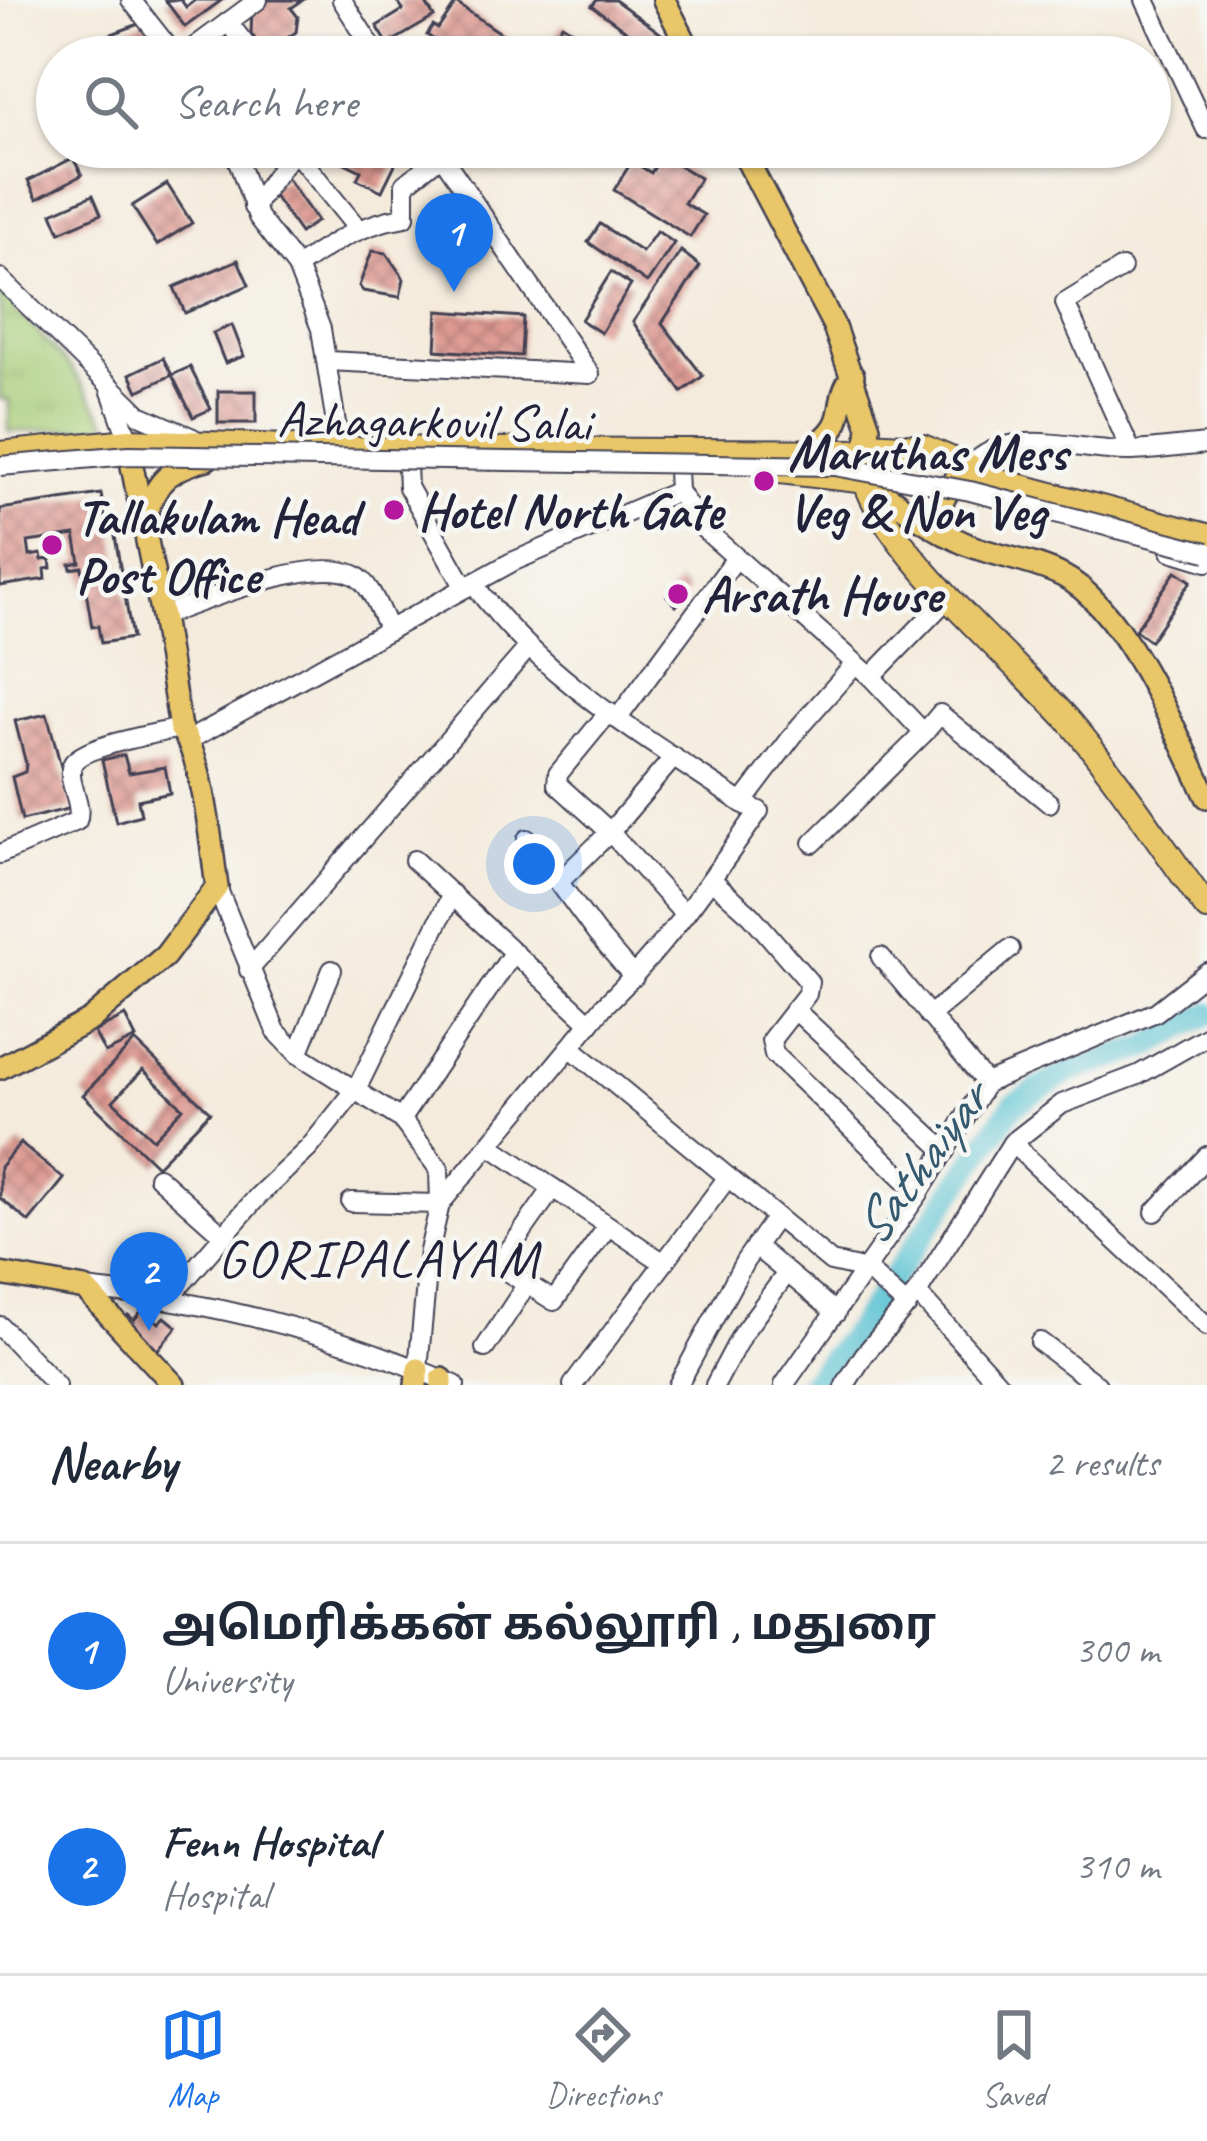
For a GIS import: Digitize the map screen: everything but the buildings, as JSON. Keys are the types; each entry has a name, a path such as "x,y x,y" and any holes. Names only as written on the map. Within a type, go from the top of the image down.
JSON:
{"highway":[{"name":"Azhagarkovil Salai","path":"0,454 922,447 1003,482 1207,536"},
{"path":"865,448 860,464 881,515 948,598 1070,722 1207,908"},
{"name":"Azhagarkovil Salai","path":"0,470 130,451"},
{"name":"Azhagarkovil Salai","path":"214,452 677,480 755,468 866,482"}],"main road":[{"path":"664,0 682,36"},
{"path":"751,168 833,324 869,427 865,448"},
{"path":"808,451 828,438 842,418 844,387 853,375"},
{"path":"0,1068 90,1020 164,956 217,887 207,818 185,734 130,451"},
{"path":"143,524 152,495 169,472 214,452"},
{"path":"945,534 937,510 955,480 970,467"},
{"path":"866,482 945,534 1004,559 1068,578 1090,598 1111,620 1146,674 1207,797"},
{"path":"0,1274 85,1289 174,1385"}],"street":[{"path":"130,0 160,36"},
{"path":"208,36 259,0"},
{"path":"342,0 361,36"},
{"path":"1145,0 1162,36"},
{"path":"228,22 239,36"},
{"path":"1171,55 1206,129"},
{"path":"240,168 253,207 297,267 321,329 340,449"},
{"path":"253,207 281,168"},
{"path":"310,168 358,230"},
{"path":"297,267 358,230 404,217 405,184 421,168"},
{"path":"328,361 590,374 451,168"},
{"path":"1122,268 1065,303 1131,451"},
{"path":"0,278 140,415 214,452"},
{"path":"109,384 130,451"},
{"path":"1207,444 1131,451 1000,446 980,455 970,467 1012,502 1042,515 1207,562"},
{"path":"0,470 129,455 835,466 970,491 1207,552"},
{"path":"407,466 408,487 469,586 504,626 565,681 759,811 712,880 634,977 440,1204"},
{"path":"0,854 77,821 81,814 71,769 76,759 99,748 185,734 677,480 703,528 863,671 924,733"},
{"path":"684,914 610,832 561,790 556,778 614,715 736,558"},
{"path":"162,616 256,581 332,571 354,575 367,586 388,630"},
{"path":"742,803 801,725 948,598"},
{"path":"249,970 528,648"},
{"path":"813,844 940,714 1049,803"},
{"path":"560,881 610,832 674,757"},
{"path":"527,839 634,977"},
{"path":"414,860 590,1023"},
{"path":"712,880 752,915 805,975 809,988 771,1040 774,1054 919,1193"},
{"path":"217,887 276,1031 298,1054 401,1119 439,1169 440,1204 428,1252 417,1377"},
{"path":"170,1297 309,1148 357,1088 452,894"},
{"path":"929,1016 1010,949"},
{"path":"401,1119 513,953"},
{"path":"881,957 986,1083"},
{"path":"298,1054 332,970"},
{"path":"784,1385 919,1193 986,1083 1156,1012 1207,972"},
{"path":"794,1009 946,1151"},
{"path":"845,1385 864,1355 912,1300 1012,1144 1062,1105 1138,1075 1207,1036"},
{"path":"570,1047 831,1262 867,1270 912,1300 1000,1385"},
{"path":"1012,1144 1207,1326"},
{"path":"489,1145 664,1264"},
{"path":"1155,1212 1207,1156"},
{"path":"158,1177 224,1234"},
{"path":"573,1385 728,1177"},
{"path":"553,1188 498,1266 554,1300 608,1226"},
{"path":"351,1202 440,1204"},
{"path":"678,1385 776,1216"},
{"path":"755,1246 836,1313"},
{"path":"716,1385 742,1334 787,1273"},
{"path":"485,1348 526,1284"},
{"path":"85,1289 170,1297 238,1313 446,1383"},
{"path":"0,1326 56,1385"},
{"path":"1040,1342 1097,1385"}],"green space":[{"path":"0,291 71,368 110,427 9,432 9,400 0,399"}],"waterway":[{"name":"Sathaiyar","path":"809,1385 857,1329 1013,1105 1070,1071 1147,1047 1207,1014"}],"place":[{"name":"அமெரிக்கன் கல்லூரி , மதுரை","path":"454,292"},
{"name":"Maruthas Mess Veg & Non Veg","path":"764,481"},
{"name":"Hotel North Gate","path":"394,510"},
{"name":"Tallakulam Head Post Office","path":"52,545"},
{"name":"Arsath House","path":"678,594"},
{"name":"Fenn Hospital","path":"149,1331"}],"district":[{"name":"GORIPALAYAM","path":"379,1257"}]}
